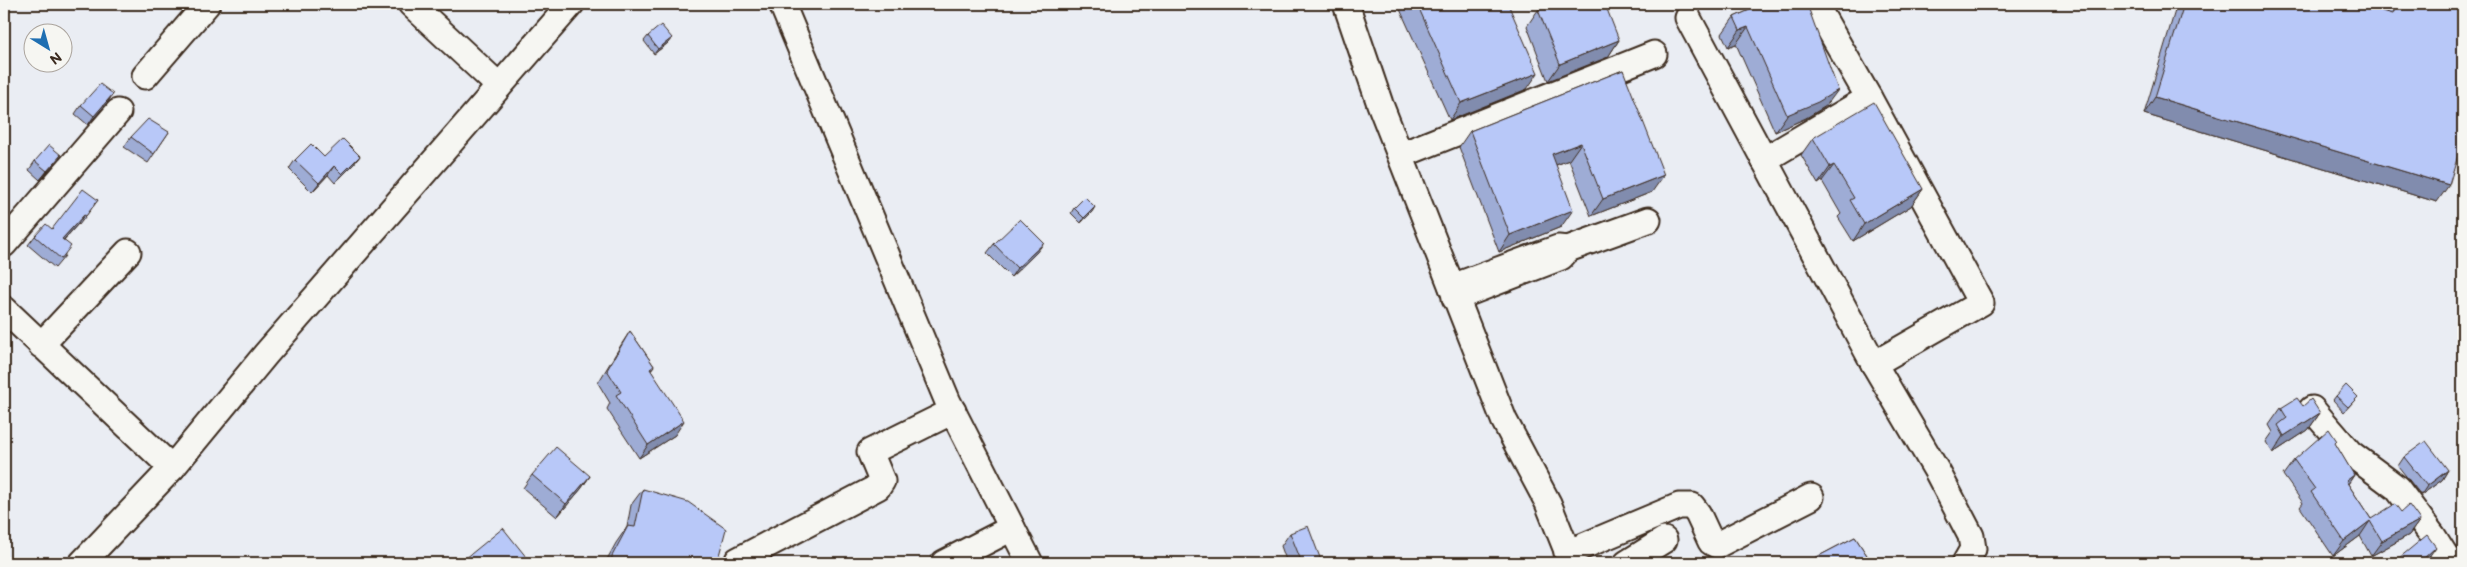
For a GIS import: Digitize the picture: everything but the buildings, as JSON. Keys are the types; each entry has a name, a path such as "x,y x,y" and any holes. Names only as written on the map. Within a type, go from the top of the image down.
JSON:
{"street":[{"path":"146,76 206,4"},
{"path":"411,4 499,86"},
{"path":"82,563 172,468 266,354 571,4"},
{"path":"782,4 952,411 1030,563"},
{"path":"1815,4 1870,98 1981,303 1874,364"},
{"path":"1346,5 1380,104 1504,420 1548,503 1569,558 1614,533 1679,506 1692,506 1698,514 1711,542 1718,545 1811,497"},
{"path":"1688,18 1874,364 1938,473 1971,536 1973,549 1965,563"},
{"path":"1401,155 1654,54"},
{"path":"1764,160 1870,98"},
{"path":"4,244 118,112"},
{"path":"1454,292 1558,248 1568,249 1648,220"},
{"path":"42,345 128,252"},
{"path":"4,309 172,468"},
{"path":"2312,409 2350,453 2397,488 2434,536 2450,563"},
{"path":"738,560 878,487 882,481 870,452 952,411"},
{"path":"944,563 1012,528"},
{"path":"1614,533 1627,562 1664,540"}]}
